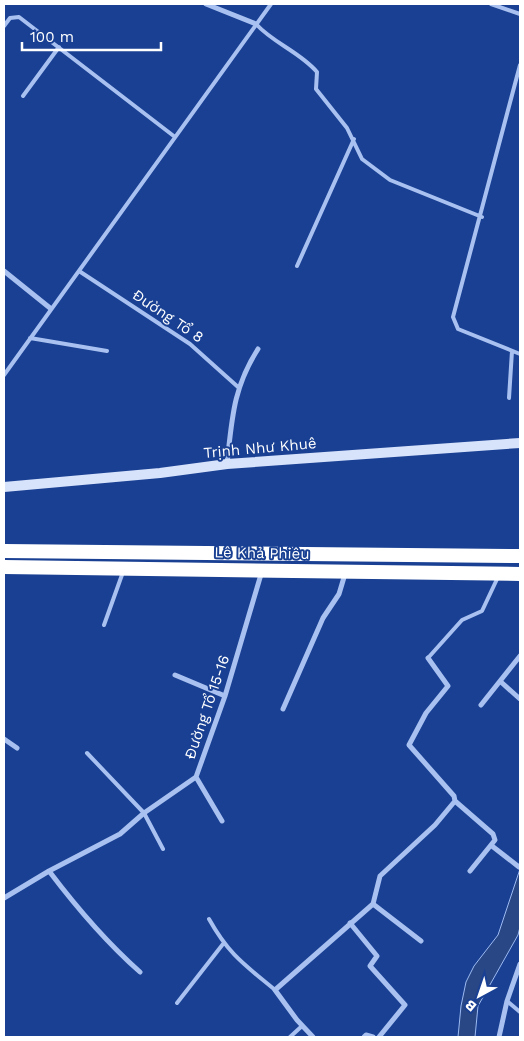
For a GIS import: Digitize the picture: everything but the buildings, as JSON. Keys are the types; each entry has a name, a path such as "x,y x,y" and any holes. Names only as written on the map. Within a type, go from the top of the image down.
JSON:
{"highway":[{"name":"Lê Khả Phiêu","path":"4,552 520,556"},
{"name":"Lê Khả Phiêu","path":"4,567 124,567 520,574"}],"street":[{"path":"206,4 256,24"},
{"path":"4,271 50,308"},
{"path":"227,464 238,387 246,368 258,349"},
{"name":"Trịnh Như Khuê","path":"4,487 160,473 227,464 520,443"},
{"name":"Đường Tổ 15-16","path":"4,898 49,871 120,834 144,814 196,777 225,696 263,569"},
{"path":"283,709 323,618 339,594 345,572"},
{"path":"481,705 520,656"},
{"path":"428,658 448,686 426,712 409,746 454,796 455,801 493,834 495,840 492,846 470,871"},
{"path":"175,675 225,696"},
{"path":"500,682 520,699"},
{"path":"4,739 17,748"},
{"path":"196,777 222,821"},
{"path":"313,1037 302,1026 275,990 373,904 380,876 435,825 455,801"},
{"path":"492,846 519,867"},
{"path":"49,871 76,908 114,949 140,972"},
{"path":"373,904 421,941"},
{"path":"350,923 377,956 370,966 405,1005 379,1037"},
{"path":"499,1037 507,1001 520,964"},
{"path":"364,1037 366,1035 373,1037"}],"lane":[{"path":"4,374 271,4"},
{"path":"494,4 520,14"},
{"path":"4,26 10,18 19,17 175,137"},
{"path":"256,24 262,31 293,51 317,72 316,89 354,139 362,159 390,180 482,217"},
{"path":"23,96 59,47"},
{"path":"520,65 482,217 453,317 458,329 520,354"},
{"path":"297,266 354,139"},
{"name":"Đường Tổ 8","path":"79,271 190,344 238,387"},
{"path":"30,338 107,351"},
{"path":"509,398 512,351"},
{"path":"104,626 124,567"},
{"path":"428,658 462,620 482,611 499,575"},
{"path":"87,753 144,814 163,850"},
{"path":"209,919 223,944 235,958 275,990"},
{"path":"177,1003 200,970 223,944"},
{"path":"507,1001 520,1012"},
{"path":"290,1037 302,1026"}],"water":[{"path":"520,869 520,927 518,935 478,1006 475,1037 458,1037 466,982 474,966 498,935"}]}
